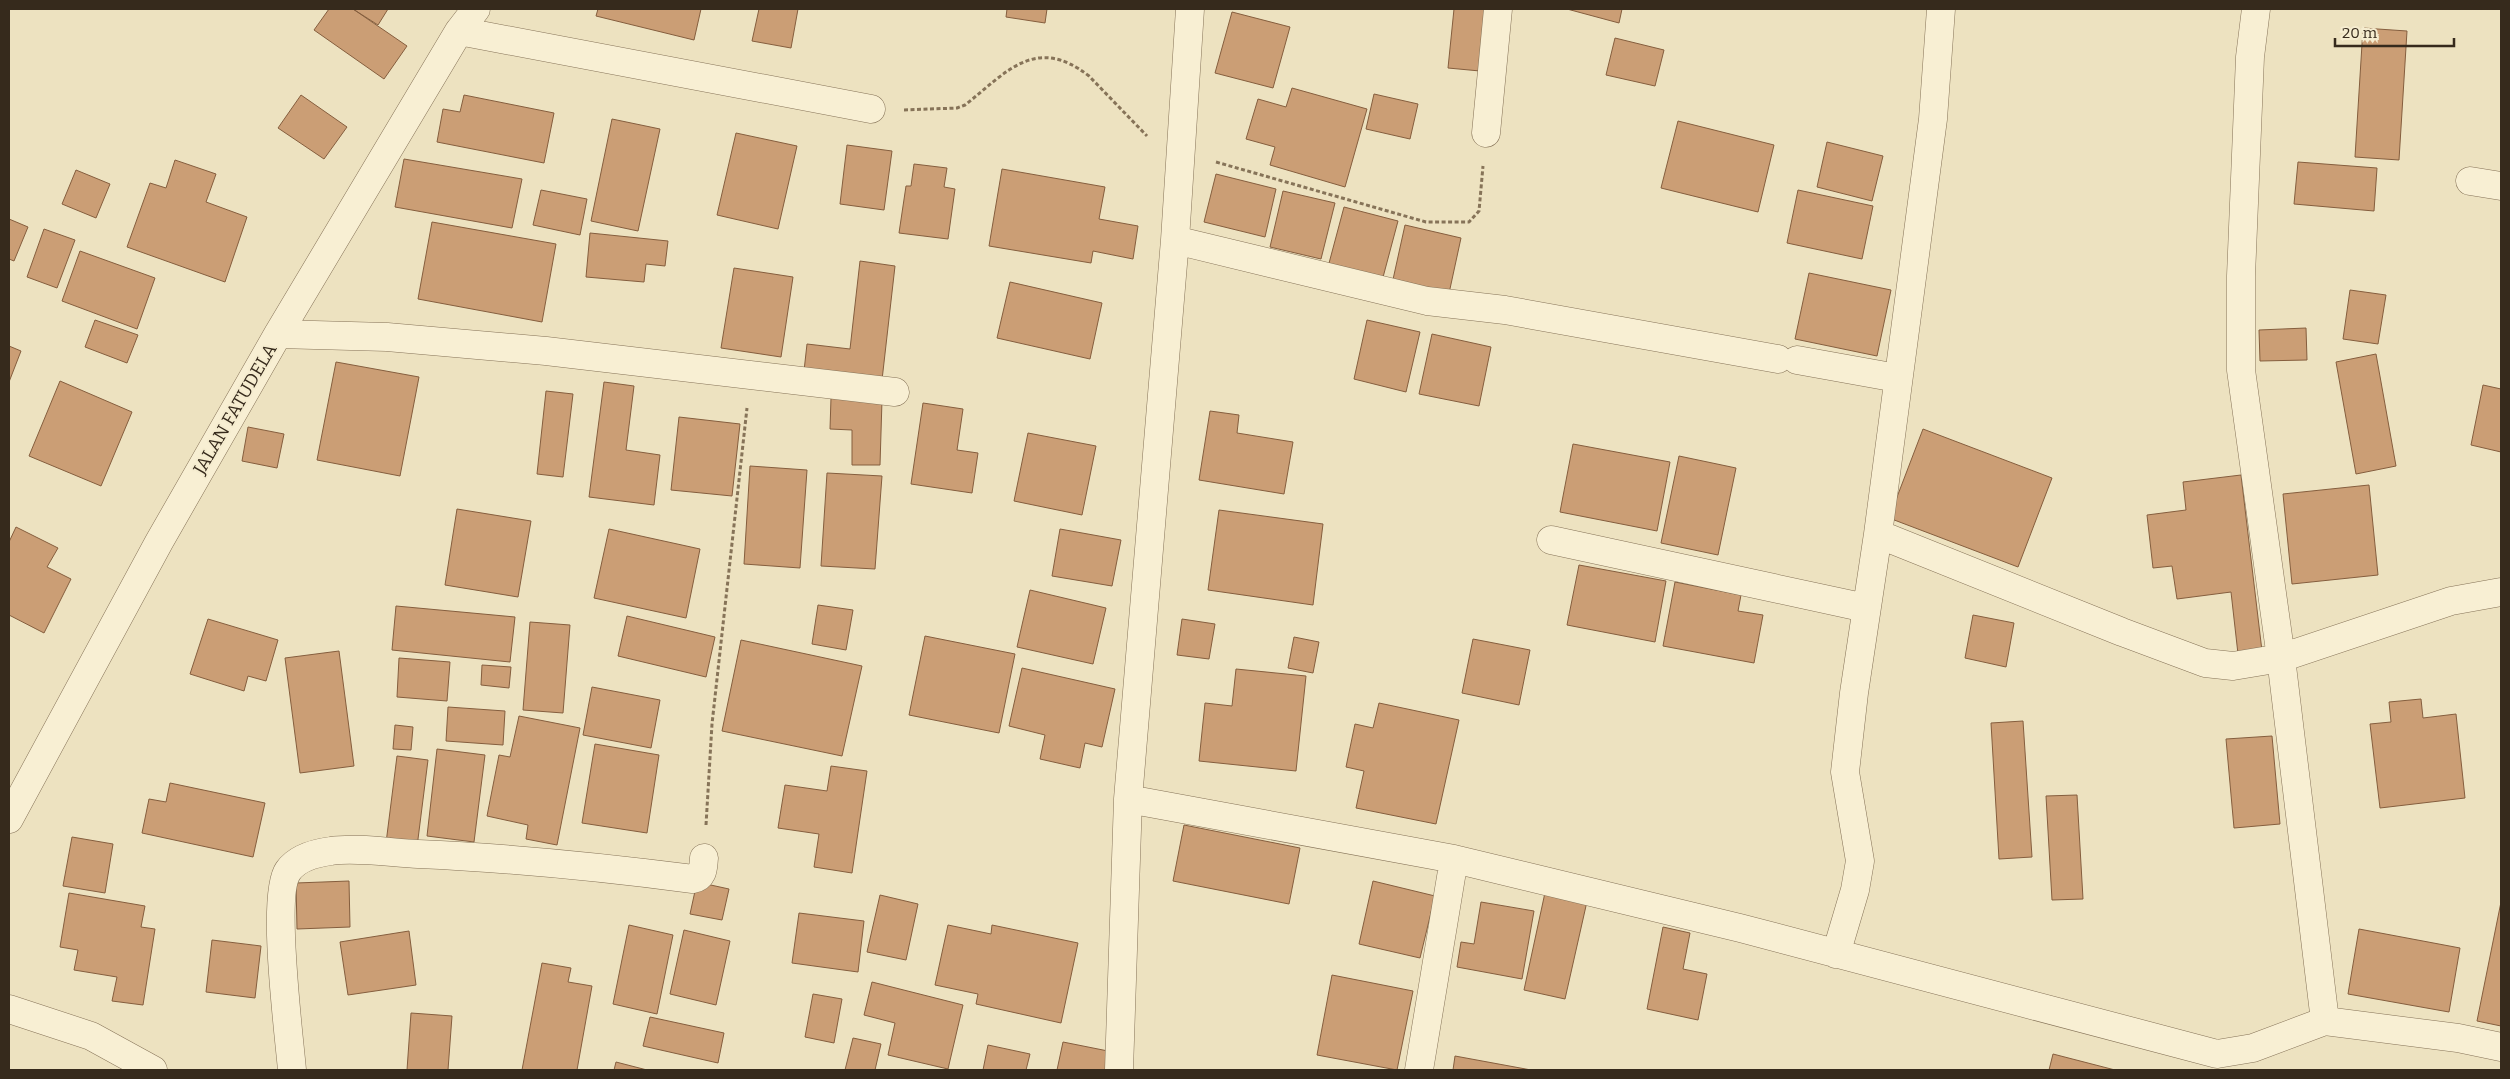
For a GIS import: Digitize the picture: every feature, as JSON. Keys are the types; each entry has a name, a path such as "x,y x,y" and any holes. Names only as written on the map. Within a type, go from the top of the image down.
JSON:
{"street":[{"name":"JALAN FATUDELA","path":"9,819 159,542 278,334 458,31 476,9"},
{"path":"1119,1070 1128,799 1175,240 1190,9"},
{"path":"1486,133 1498,9"},
{"path":"1836,954 1855,890 1860,861 1845,772 1933,119 1941,9"},
{"path":"2256,9 2250,57 2241,276 2241,370 2281,658 2325,1022"},
{"path":"458,31 871,110"},
{"path":"2470,181 2501,186"},
{"path":"1175,240 1427,301 1505,310 1898,378"},
{"path":"278,334 387,337 477,345 896,392"},
{"path":"1878,534 2122,632 2205,663 2232,666 2281,658 2451,601 2501,592"},
{"path":"1551,540 1866,608"},
{"path":"1128,799 1454,859 1740,928 2217,1054 2253,1048 2325,1022 2458,1038 2501,1048"},
{"path":"292,1070 280,917 282,888 287,872 301,860 334,851 478,857 556,862 693,879 698,878 702,873 704,858"},
{"path":"1419,1070 1454,859"},
{"path":"9,1008 90,1036 153,1070"}],"path":[{"path":"871,110 957,108 965,105 1016,64 1038,58 1053,59 1079,69 1089,76 1152,139 1182,150 1426,222 1470,222 1479,210 1486,133"},
{"path":"704,858 712,724 750,375"}],"building":[{"path":"329,9 353,9 407,46 384,79 314,30"},
{"path":"353,9 388,9 378,25"},
{"path":"598,9 701,9 694,40 596,16"},
{"path":"759,9 798,9 791,48 752,41"},
{"path":"1007,9 1047,9 1045,23 1006,17"},
{"path":"1454,9 1486,9 1480,71 1448,68"},
{"path":"1567,9 1622,9 1619,23"},
{"path":"1232,12 1290,27 1273,88 1215,73"},
{"path":"2363,28 2407,31 2399,160 2355,157"},
{"path":"1615,38 1664,50 1655,86 1606,75"},
{"path":"1292,88 1367,109 1345,187 1270,165 1275,147 1246,139 1258,99 1286,107"},
{"path":"1374,94 1418,104 1410,139 1366,129"},
{"path":"301,95 347,127 324,159 278,128"},
{"path":"464,95 554,113 544,163 437,142 443,109 460,112"},
{"path":"612,119 660,129 638,231 591,221"},
{"path":"1678,121 1774,145 1758,212 1661,188"},
{"path":"736,133 797,146 778,229 717,215"},
{"path":"1827,142 1883,156 1872,201 1817,187"},
{"path":"847,145 892,151 884,210 840,204"},
{"path":"404,159 522,179 512,228 395,207"},
{"path":"175,160 216,174 206,202 247,217 225,282 127,247 150,183 166,188"},
{"path":"2298,162 2377,168 2374,211 2294,204"},
{"path":"914,164 947,168 944,187 955,189 948,239 899,233 906,186 911,186"},
{"path":"1002,169 1105,187 1099,219 1138,226 1133,259 1093,251 1091,263 989,246"},
{"path":"76,170 110,184 96,218 62,204"},
{"path":"1216,174 1276,189 1265,237 1204,222"},
{"path":"541,190 587,199 580,235 533,225"},
{"path":"1798,190 1873,206 1862,259 1787,243"},
{"path":"1283,191 1335,203 1321,259 1270,247"},
{"path":"1344,207 1398,221 1382,281 1328,267"},
{"path":"9,219 28,227 14,261 9,259"},
{"path":"432,222 556,244 542,322 418,299"},
{"path":"1405,225 1461,238 1448,298 1392,284"},
{"path":"44,229 75,240 57,288 27,277"},
{"path":"590,233 668,241 665,266 646,264 644,282 586,277"},
{"path":"80,251 155,278 137,329 62,301"},
{"path":"860,261 895,266 882,380 804,371 807,344 850,349"},
{"path":"734,268 793,277 781,357 721,348"},
{"path":"1809,273 1891,290 1877,356 1795,339"},
{"path":"1010,282 1102,303 1090,359 997,338"},
{"path":"2350,290 2386,295 2378,344 2343,339"},
{"path":"95,320 138,335 127,363 85,347"},
{"path":"1367,320 1420,332 1406,392 1354,379"},
{"path":"2306,328 2307,360 2260,361 2259,330"},
{"path":"1432,334 1491,347 1479,406 1419,394"},
{"path":"9,346 21,351 9,382"},
{"path":"2376,354 2396,466 2356,474 2336,362"},
{"path":"336,362 419,377 400,476 317,460"},
{"path":"60,381 132,412 101,486 29,456"},
{"path":"604,382 634,386 626,450 660,455 654,505 589,497"},
{"path":"2483,385 2501,389 2501,452 2471,445"},
{"path":"546,391 573,394 563,477 537,474"},
{"path":"831,398 882,400 880,465 852,465 852,430 830,429"},
{"path":"923,403 963,409 957,450 978,453 972,493 911,484"},
{"path":"1210,411 1239,415 1237,433 1293,442 1284,494 1199,480"},
{"path":"679,417 740,424 732,496 671,490"},
{"path":"248,427 284,434 277,468 242,461"},
{"path":"1923,429 2052,478 2018,567 1889,518"},
{"path":"1028,433 1096,446 1082,515 1014,501"},
{"path":"1573,444 1670,462 1657,531 1560,512"},
{"path":"1679,456 1736,468 1718,555 1661,543"},
{"path":"750,466 807,470 800,568 744,564"},
{"path":"827,473 882,476 875,569 821,566"},
{"path":"2241,475 2262,651 2238,654 2231,592 2177,599 2172,566 2153,568 2147,515 2186,510 2183,482"},
{"path":"2369,485 2378,575 2292,584 2283,494"},
{"path":"457,509 531,521 518,597 445,585"},
{"path":"1219,510 1323,524 1313,605 1208,590"},
{"path":"16,527 58,548 47,567 71,579 44,633 9,615 9,542"},
{"path":"609,529 700,549 686,618 594,598"},
{"path":"1060,529 1121,540 1112,586 1052,576"},
{"path":"1579,565 1666,581 1655,642 1567,625"},
{"path":"1675,582 1741,595 1738,611 1763,615 1754,663 1663,646"},
{"path":"1030,590 1106,608 1093,664 1017,647"},
{"path":"818,605 853,610 846,650 812,644"},
{"path":"396,606 515,617 510,662 392,650"},
{"path":"1973,615 2014,623 2006,667 1965,658"},
{"path":"627,616 715,637 706,677 618,656"},
{"path":"208,619 278,640 266,681 248,676 244,691 190,674"},
{"path":"1182,619 1215,624 1209,659 1177,655"},
{"path":"530,622 570,625 563,713 523,710"},
{"path":"925,636 1015,654 999,733 909,715"},
{"path":"1294,637 1319,642 1313,673 1288,668"},
{"path":"1473,639 1530,650 1519,705 1462,693"},
{"path":"741,640 862,666 842,756 722,731"},
{"path":"339,651 354,766 300,773 285,658"},
{"path":"399,658 450,662 447,701 397,697"},
{"path":"482,665 511,667 509,688 481,685"},
{"path":"1022,668 1115,689 1102,747 1085,743 1080,768 1040,759 1045,735 1009,726"},
{"path":"1236,669 1306,676 1296,771 1199,761 1205,703 1232,706"},
{"path":"592,687 660,700 651,748 583,735"},
{"path":"2421,699 2423,718 2456,714 2465,798 2380,808 2370,724 2391,722 2389,702"},
{"path":"1379,703 1459,720 1436,824 1356,808 1364,771 1346,767 1355,724 1373,728"},
{"path":"448,707 505,711 503,745 446,741"},
{"path":"519,716 580,728 557,845 526,839 528,825 487,816 499,755 510,757"},
{"path":"2023,721 2032,857 1999,859 1991,723"},
{"path":"395,725 413,727 411,750 393,749"},
{"path":"2272,736 2280,824 2234,828 2226,739"},
{"path":"595,744 659,755 647,833 582,823"},
{"path":"437,749 485,755 474,842 427,836"},
{"path":"397,756 428,760 417,847 386,843"},
{"path":"831,766 867,771 852,873 814,867 819,834 778,828 785,785 827,791"},
{"path":"170,783 265,803 253,857 142,833 149,799 166,802"},
{"path":"2077,795 2083,899 2052,900 2046,796"},
{"path":"1184,825 1300,848 1289,904 1173,881"},
{"path":"72,837 113,844 105,893 63,886"},
{"path":"349,881 350,927 297,929 296,883"},
{"path":"1373,881 1435,896 1420,958 1359,944"},
{"path":"697,882 729,889 722,920 690,914"},
{"path":"1546,888 1588,897 1565,999 1524,990"},
{"path":"69,893 145,906 141,927 155,929 143,1005 112,1001 117,977 74,970 78,950 60,947"},
{"path":"880,895 918,904 906,960 867,952"},
{"path":"1481,902 1534,911 1522,979 1457,967 1461,942 1474,944"},
{"path":"2501,902 2501,1026 2477,1021"},
{"path":"799,913 864,921 858,972 792,963"},
{"path":"629,925 673,935 657,1014 613,1004"},
{"path":"948,925 991,934 992,925 1078,943 1061,1023 976,1004 978,994 935,985"},
{"path":"1663,927 1690,933 1683,969 1707,974 1698,1020 1647,1009"},
{"path":"2359,929 2460,948 2449,1012 2348,994"},
{"path":"684,930 730,941 716,1005 670,994"},
{"path":"409,931 416,985 348,995 340,942"},
{"path":"212,940 261,946 255,998 206,992"},
{"path":"542,963 571,968 568,982 592,986 577,1070 522,1070"},
{"path":"1332,975 1413,991 1397,1070 1317,1055"},
{"path":"872,982 963,1005 948,1069 888,1055 895,1023 864,1015"},
{"path":"813,994 842,999 834,1043 805,1037"},
{"path":"411,1013 452,1016 448,1070 407,1070"},
{"path":"650,1017 724,1033 718,1063 643,1046"},
{"path":"853,1038 881,1044 875,1070 845,1070"},
{"path":"1063,1042 1113,1052 1110,1070 1057,1070"},
{"path":"988,1045 1030,1054 1026,1070 983,1070"},
{"path":"2053,1054 2115,1070 2049,1070"},
{"path":"1455,1056 1531,1070 1453,1070"},
{"path":"616,1062 647,1070 614,1070"}]}
